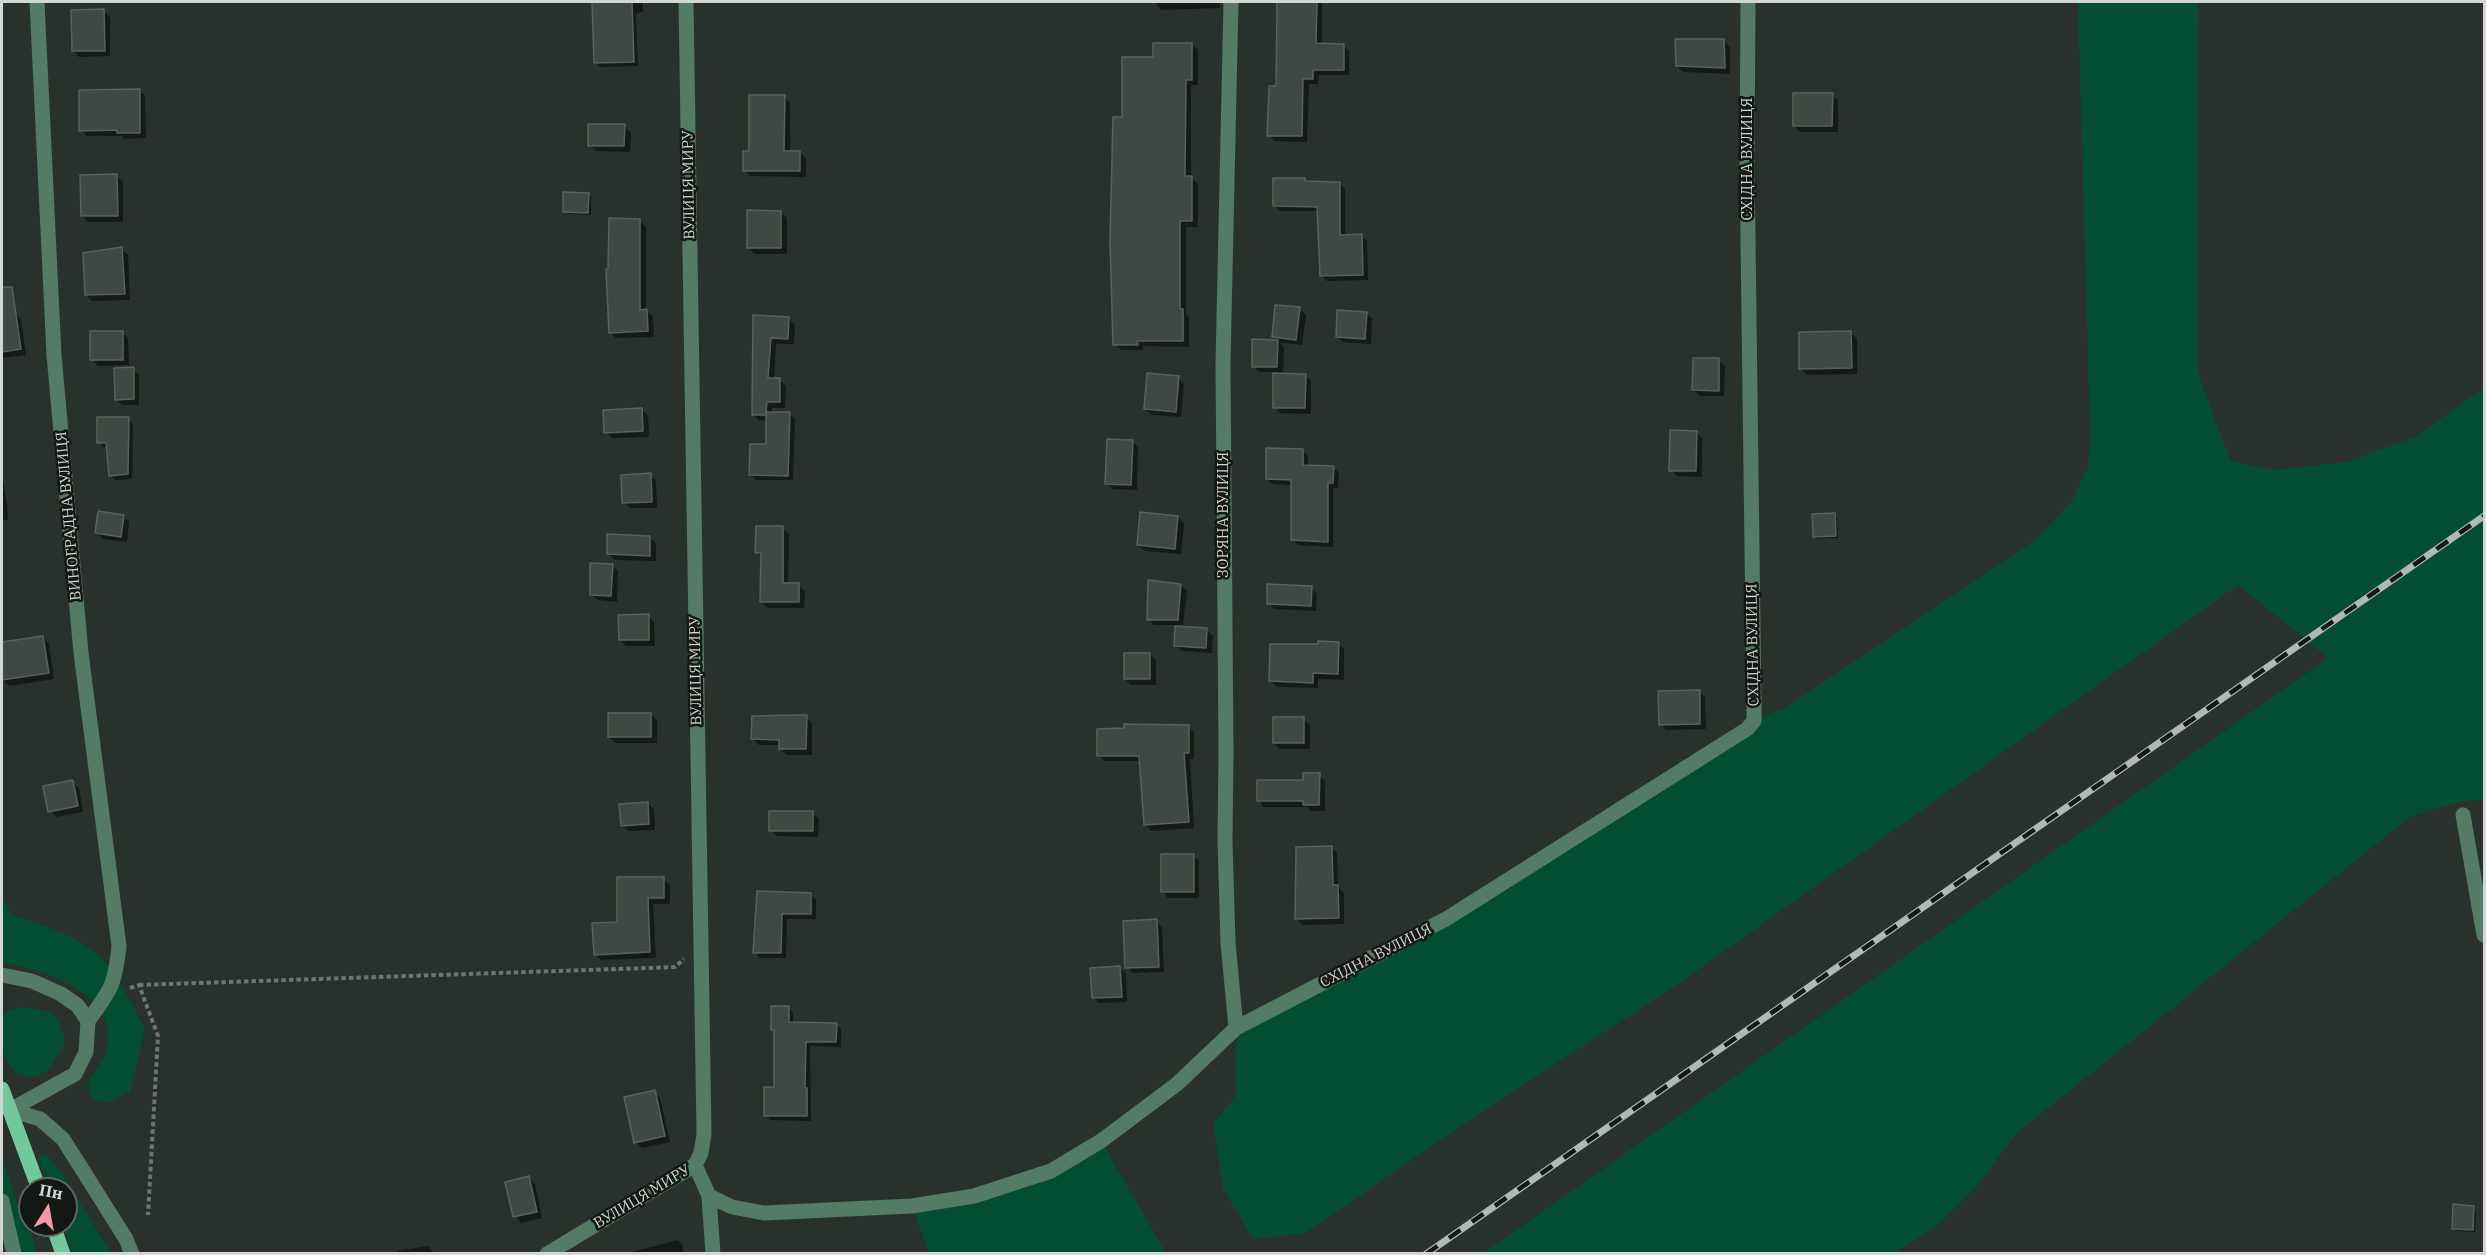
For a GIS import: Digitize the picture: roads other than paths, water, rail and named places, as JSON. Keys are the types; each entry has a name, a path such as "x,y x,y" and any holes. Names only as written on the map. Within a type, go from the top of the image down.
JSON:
{"main road":[{"path":"2,1089 35,1177"},
{"path":"57,1237 63,1254"}],"street":[{"name":"ВИНОГРАДНА ВУЛИЦЯ","path":"37,2 54,354 81,653 119,946 116,976 106,996 88,1021"},
{"name":"ВУЛИЦЯ МИРУ","path":"547,1254 695,1165 701,1153 704,1134 686,2"},
{"name":"ЗОРЯНА ВУЛИЦЯ","path":"1231,2 1223,363 1225,841 1228,943 1236,1029"},
{"name":"СХІДНА ВУЛИЦЯ","path":"1236,1029 1446,919 1747,729 1754,721 1747,160 1748,2"},
{"path":"2463,815 2484,934"},
{"path":"2,975 32,981 61,994 78,1006 88,1021 86,1052 75,1074 10,1110"},
{"path":"709,1196 732,1207 764,1212 912,1206 974,1196 1050,1171 1101,1141 1176,1084 1236,1029"},
{"path":"10,1110 40,1119 63,1138 126,1239 132,1254"},
{"path":"695,1165 709,1196 713,1254"},
{"path":"2,1201 14,1254"}],"railway":[{"path":"1426,1254 2484,516"}]}
